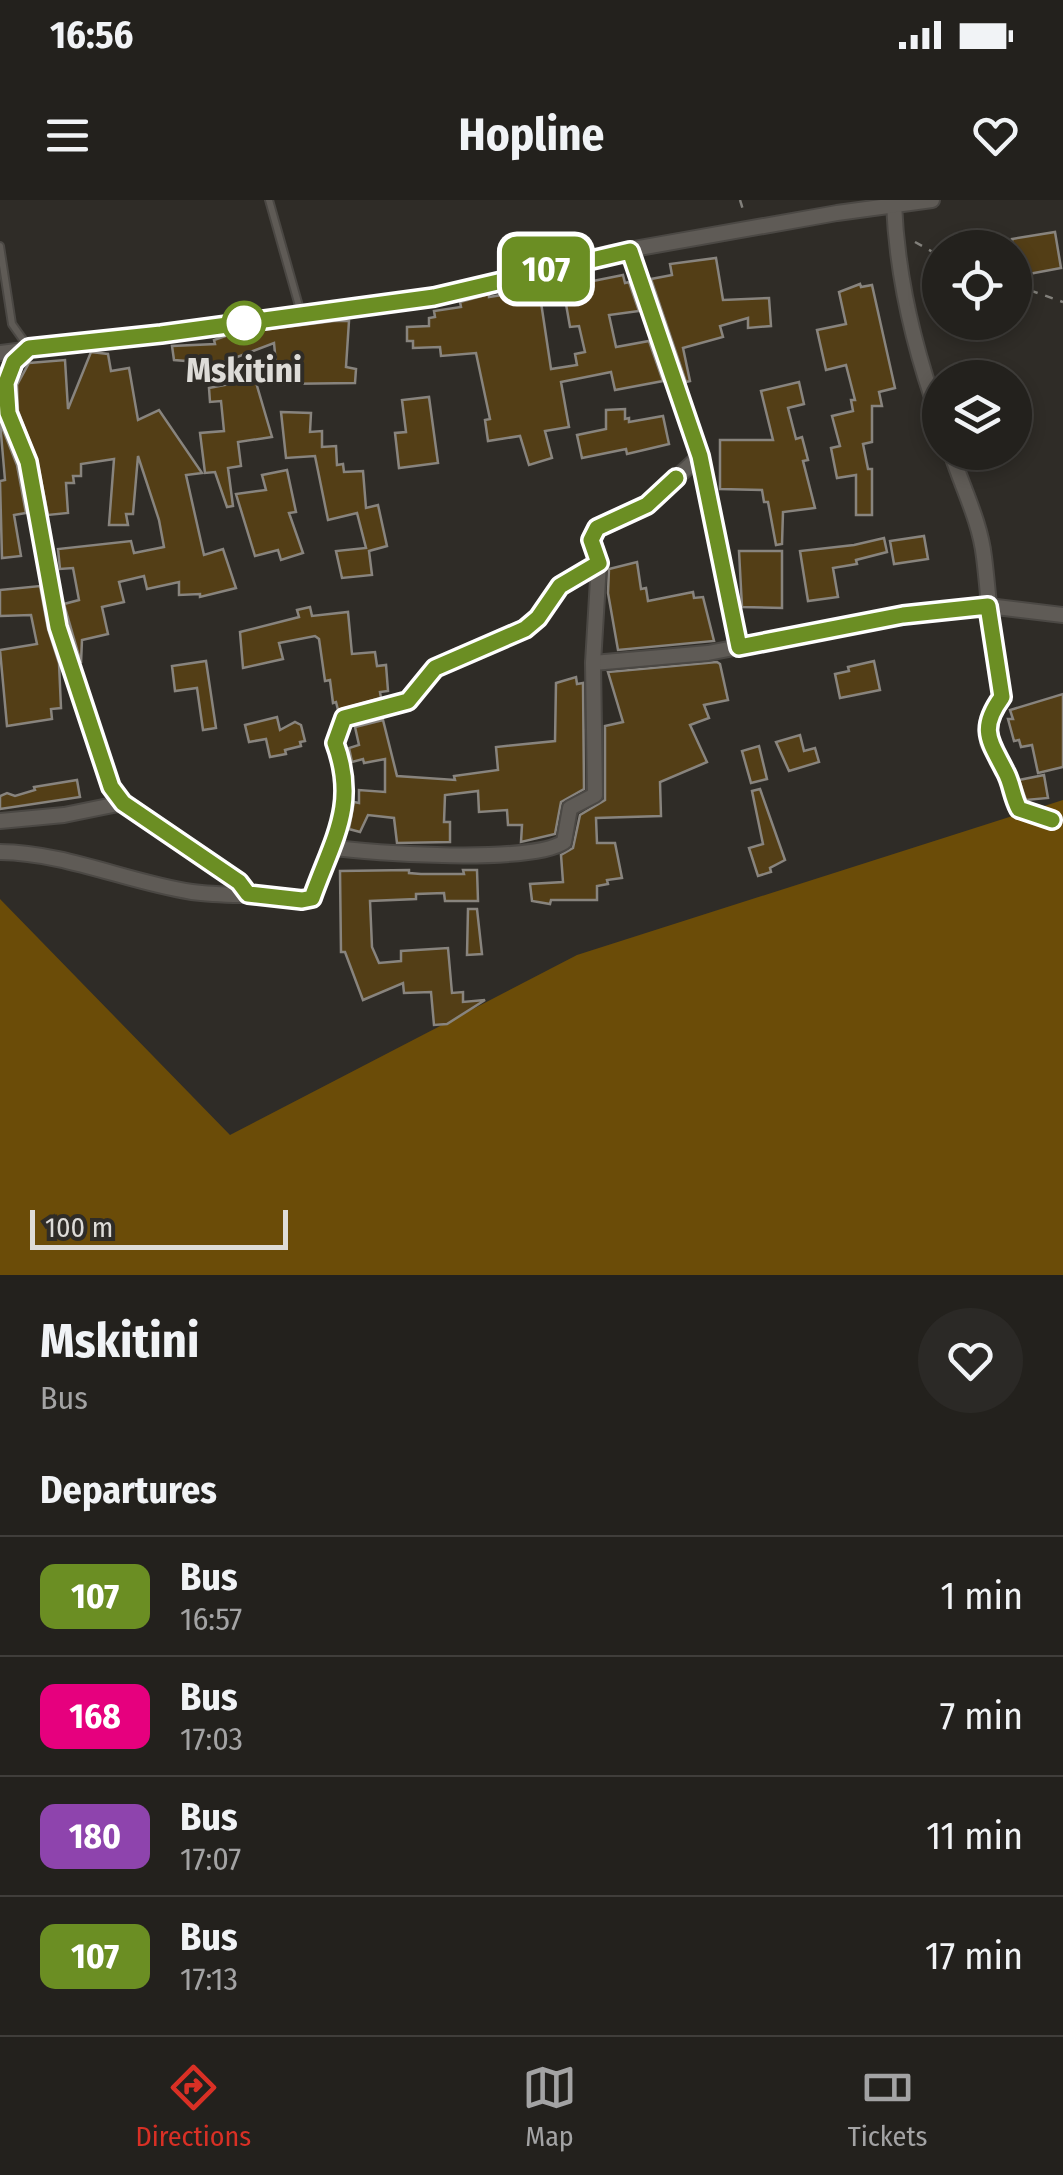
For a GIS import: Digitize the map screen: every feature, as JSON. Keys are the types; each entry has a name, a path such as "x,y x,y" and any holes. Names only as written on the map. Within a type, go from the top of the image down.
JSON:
{"street":[{"path":"0,354 434,297 595,257 932,200"},
{"path":"894,204 901,272 922,363"},
{"path":"630,251 700,456 739,647"},
{"path":"29,348 14,362 6,383 8,413 28,462 58,627 111,787 123,803 239,882 248,894"},
{"path":"330,848 358,852 506,854 538,852 568,838 568,812 595,796 593,663 599,563 591,540 597,528 647,505 700,456"},
{"path":"957,470 980,538 1002,697 992,711 988,743 1008,776 1010,792 1019,809 1052,820"},
{"path":"0,852 63,858 189,891 312,898 346,796 344,768 335,743 344,718 408,701 435,668 525,629 538,618 560,586 599,563"},
{"path":"593,663 662,659 903,615 988,606 1063,615"},
{"path":"0,820 64,815 123,803"}],"lane":[{"path":"269,200 302,314"},
{"path":"0,246 12,324 29,348"}],"path":[{"path":"896,230 922,245"},
{"path":"1032,291 1063,302"}],"shaded area":[{"path":"1063,800 1063,1275 0,1275 0,899 230,1135 577,955"}],"building":[{"path":"1055,232 1061,268 1032,273 1032,236"},
{"path":"716,258 723,300 769,298 771,326 748,328 748,318 720,326 723,337 683,348 690,381 686,382 651,279 672,275 670,264"},
{"path":"623,275 639,311 609,315 616,347 649,341 663,381 615,390 611,372 561,382 569,427 545,431 552,458 529,465 520,436 488,441 485,420 490,419 476,353 441,356 440,347 413,348 413,341 407,341 407,327 429,326 434,311 461,307 460,302 489,294 539,289 551,369 577,365 575,354 585,352 579,326 570,327 563,287"},
{"path":"860,284 872,285 895,388 879,392 882,406 872,406 872,442 863,444 868,469 872,469 872,515 856,515 856,475 837,478 831,448 840,446 832,416 853,411 851,400 855,400 846,365 826,370 817,330 846,324 839,292"},
{"path":"349,321 346,367 356,369 355,383 278,384 274,343 187,376 186,361 174,360 172,346 215,344 214,340 231,334"},
{"path":"91,352 108,354 111,371 129,368 138,420 159,410 202,473 186,475 204,555 223,549 236,588 200,597 179,595 179,582 147,589 144,576 119,582 124,602 102,607 108,634 82,640 81,663 64,604 79,600 73,568 60,569 58,549 131,541 134,553 164,547 138,456 133,514 126,514 128,525 109,525 114,459 81,464 81,476 73,476 74,483 66,483 68,513 48,515 37,460 18,411 17,385 29,363 65,360 68,409"},
{"path":"255,379 272,437 238,442 241,466 228,468 233,506 227,507 215,472 205,473 200,433 224,431 221,401 210,402 209,388"},
{"path":"799,382 804,404 788,408 796,439 802,437 808,460 803,461 815,508 783,512 782,544 776,545 762,490 720,489 720,440 773,440 761,391"},
{"path":"429,397 438,463 399,468 395,433 406,432 402,400"},
{"path":"625,409 629,422 663,416 669,444 627,454 626,449 582,458 577,435 606,429 606,410"},
{"path":"281,412 311,413 310,432 322,431 322,447 336,446 337,465 343,464 344,472 363,471 366,508 378,505 387,546 369,551 372,575 342,578 336,551 366,548 357,513 328,520 315,456 286,458"},
{"path":"0,422 17,465 26,513 14,515 21,556 2,558 0,481 5,480"},
{"path":"287,470 296,512 289,513 303,553 281,560 278,550 255,556 236,494 266,490 262,475"},
{"path":"924,536 928,559 894,564 890,541"},
{"path":"884,538 887,552 833,568 838,597 808,601 800,551"},
{"path":"739,551 782,551 782,608 742,607"},
{"path":"637,562 641,589 646,588 648,601 693,592 694,598 703,597 714,641 618,650 608,593 609,569"},
{"path":"40,586 59,663 61,708 51,709 52,719 7,726 0,650 37,644 31,615 0,616 0,590"},
{"path":"310,607 312,616 348,612 352,654 375,652 377,666 386,665 388,691 380,692 381,698 338,710 336,702 333,703 330,680 325,681 319,639 315,636 279,643 283,659 243,668 240,632 299,617 297,610"},
{"path":"206,661 216,728 203,730 197,688 175,691 172,666"},
{"path":"874,661 880,690 840,698 835,674"},
{"path":"717,662 728,700 704,705 709,718 690,725 707,762 660,782 661,816 596,818 597,843 615,843 622,878 597,886 597,900 551,900 550,904 532,901 530,884 563,882 561,855 573,848 580,815 605,800 605,726 623,722 608,672"},
{"path":"576,677 577,684 583,683 584,789 561,802 555,834 521,842 522,825 508,825 507,810 479,812 478,791 445,795 444,822 450,822 450,842 397,843 394,818 368,815 360,832 349,829 354,802 359,803 359,790 385,792 385,759 352,762 349,748 359,745 355,727 383,720 397,776 455,780 454,776 498,770 496,747 555,741 556,683"},
{"path":"1063,694 1063,767 1038,773 1032,745 1021,747 1019,740 1014,741 1008,719 1013,719 1010,710"},
{"path":"277,717 280,730 295,722 301,725 305,741 285,750 286,754 270,757 266,739 249,742 245,725"},
{"path":"800,735 804,751 815,748 819,762 789,771 776,742"},
{"path":"759,746 767,779 751,783 742,751"},
{"path":"1044,775 1048,798 1026,800 1019,780"},
{"path":"77,780 80,797 0,809 0,796 7,793 15,796 35,790 34,787"},
{"path":"760,789 785,860 770,868 771,872 758,876 749,848 763,844 752,791"},
{"path":"409,870 421,874 464,874 463,870 477,870 478,901 445,901 444,893 370,901 372,947 379,963 401,961 401,951 448,948 452,993 463,992 463,1002 485,1000 447,1024 434,1025 431,992 404,993 403,983 363,1000 345,952 341,952 340,871"},
{"path":"468,909 477,909 482,954 467,955"}],"bus line":[{"name":"107","path":"676,478 647,505 594,531 591,540 599,563 560,586 528,627 440,664 412,697 400,705 344,718 335,743 344,768 346,796 312,898 248,894 239,882 114,794 58,627 28,462 8,413 6,383 14,362 29,348 434,297 630,251 700,456 739,647 903,615 988,606 1002,697 992,711 988,743 1008,776 1010,792 1019,809 1052,820"}],"place":[{"name":"Mskitini","path":"244,323"}]}
